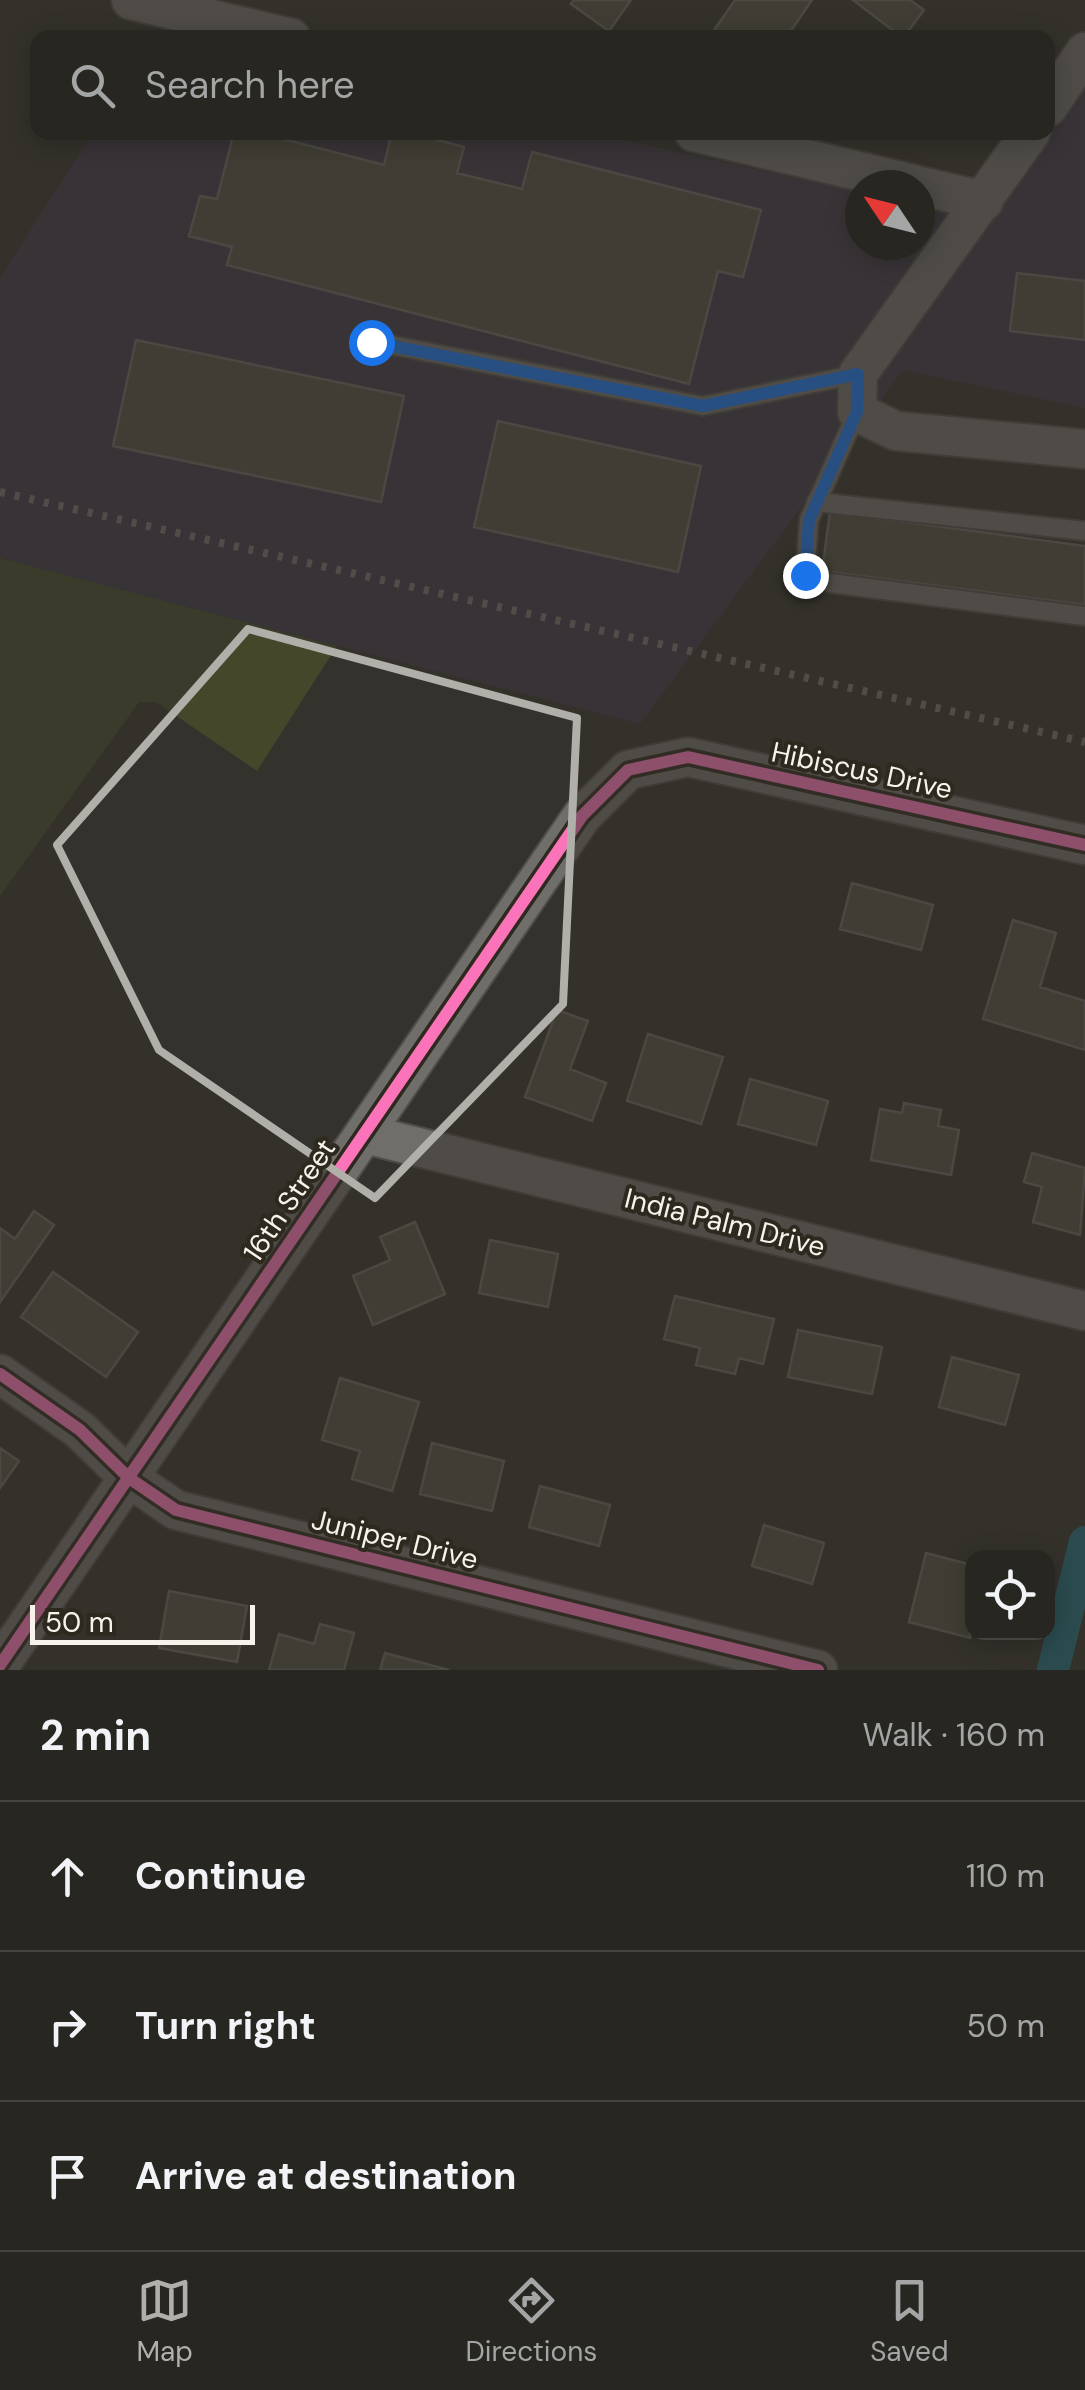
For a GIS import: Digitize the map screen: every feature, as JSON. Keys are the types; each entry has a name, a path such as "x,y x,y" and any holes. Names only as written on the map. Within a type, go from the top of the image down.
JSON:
{"street":[{"path":"131,0 195,7 266,30"},
{"path":"1055,97 1085,52"},
{"path":"728,140 855,170"},
{"path":"1025,140 858,374 857,412 896,431 1085,449"},
{"path":"935,189 984,201"},
{"name":"Hibiscus Drive","path":"628,770 688,757 1085,845"},
{"name":"16th Street","path":"0,1665 582,816 628,770"},
{"name":"India Palm Drive","path":"364,1134 1085,1311"},
{"name":"Juniper Drive","path":"0,1374 80,1430 128,1478 176,1510 818,1670"}],"lane":[{"path":"371,342 703,406 858,374"},
{"path":"857,412 809,520 805,575 830,583 1085,616"},
{"path":"816,502 1085,532"}],"highlighted area":[{"path":"248,629 577,718 563,1004 375,1198 159,1050 57,845"}],"shaded area":[{"path":"1085,61 1085,408 903,370 640,724 0,558 0,278 88,140 622,140 845,189 845,260 935,260 935,208 972,216 1027,140 1055,140 1055,102"}],"green space":[{"path":"0,558 337,646 257,771 156,702 139,702 0,896"}],"building":[{"path":"574,0 631,0 610,30 571,4"},
{"path":"735,0 812,0 791,30 714,30"},
{"path":"853,0 910,0 924,10 909,30 892,30"},
{"path":"232,140 287,140 384,165 390,140 438,140 464,147 457,173 522,189 532,152 761,210 743,277 718,271 689,384 227,265 232,247 189,236 200,196 217,199"},
{"path":"1017,273 1085,281 1085,340 1010,331"},
{"path":"136,340 404,396 381,502 113,446"},
{"path":"498,421 701,466 678,572 474,527"},
{"path":"830,512 1085,546 1085,605 822,571"},
{"path":"852,883 933,905 921,950 840,929"},
{"path":"1013,920 1056,933 1040,987 1085,1001 1085,1050 983,1019"},
{"path":"557,1010 588,1021 570,1069 606,1083 592,1121 525,1097"},
{"path":"648,1034 723,1057 701,1124 627,1101"},
{"path":"750,1079 828,1101 816,1145 738,1124"},
{"path":"904,1103 941,1110 938,1126 959,1130 951,1175 871,1160 880,1109 902,1113"},
{"path":"1032,1153 1085,1168 1080,1235 1033,1222 1042,1187 1024,1182"},
{"path":"34,1211 54,1225 0,1302 0,1228 15,1239"},
{"path":"415,1222 445,1294 373,1325 353,1276 390,1260 380,1237"},
{"path":"490,1240 558,1254 548,1307 479,1293"},
{"path":"53,1272 138,1332 106,1377 21,1317"},
{"path":"675,1296 774,1319 763,1364 739,1358 735,1374 696,1365 700,1348 664,1339"},
{"path":"798,1330 882,1347 872,1394 788,1377"},
{"path":"952,1357 1019,1375 1005,1425 939,1407"},
{"path":"340,1378 419,1402 392,1491 352,1479 360,1451 322,1440"},
{"path":"432,1443 504,1461 492,1511 420,1494"},
{"path":"0,1448 19,1461 0,1488"},
{"path":"540,1486 610,1505 599,1546 529,1527"},
{"path":"764,1525 824,1543 812,1584 752,1566"},
{"path":"926,1553 965,1563 965,1637 909,1622"},
{"path":"169,1591 247,1606 237,1662 159,1648"},
{"path":"320,1624 354,1633 344,1670 269,1670 279,1634 314,1644"},
{"path":"385,1653 449,1670 380,1670"}],"waterway":[{"path":"1053,1670 1085,1542"}],"railway":[{"path":"0,492 1085,742"}],"cycle path":[{"path":"0,1665 582,816 628,770 688,757 1085,845"},
{"path":"0,1374 80,1430 129,1478 176,1510 818,1670"}],"route":[{"path":"371,342 703,406 858,374 857,412 809,520 805,575"}]}
